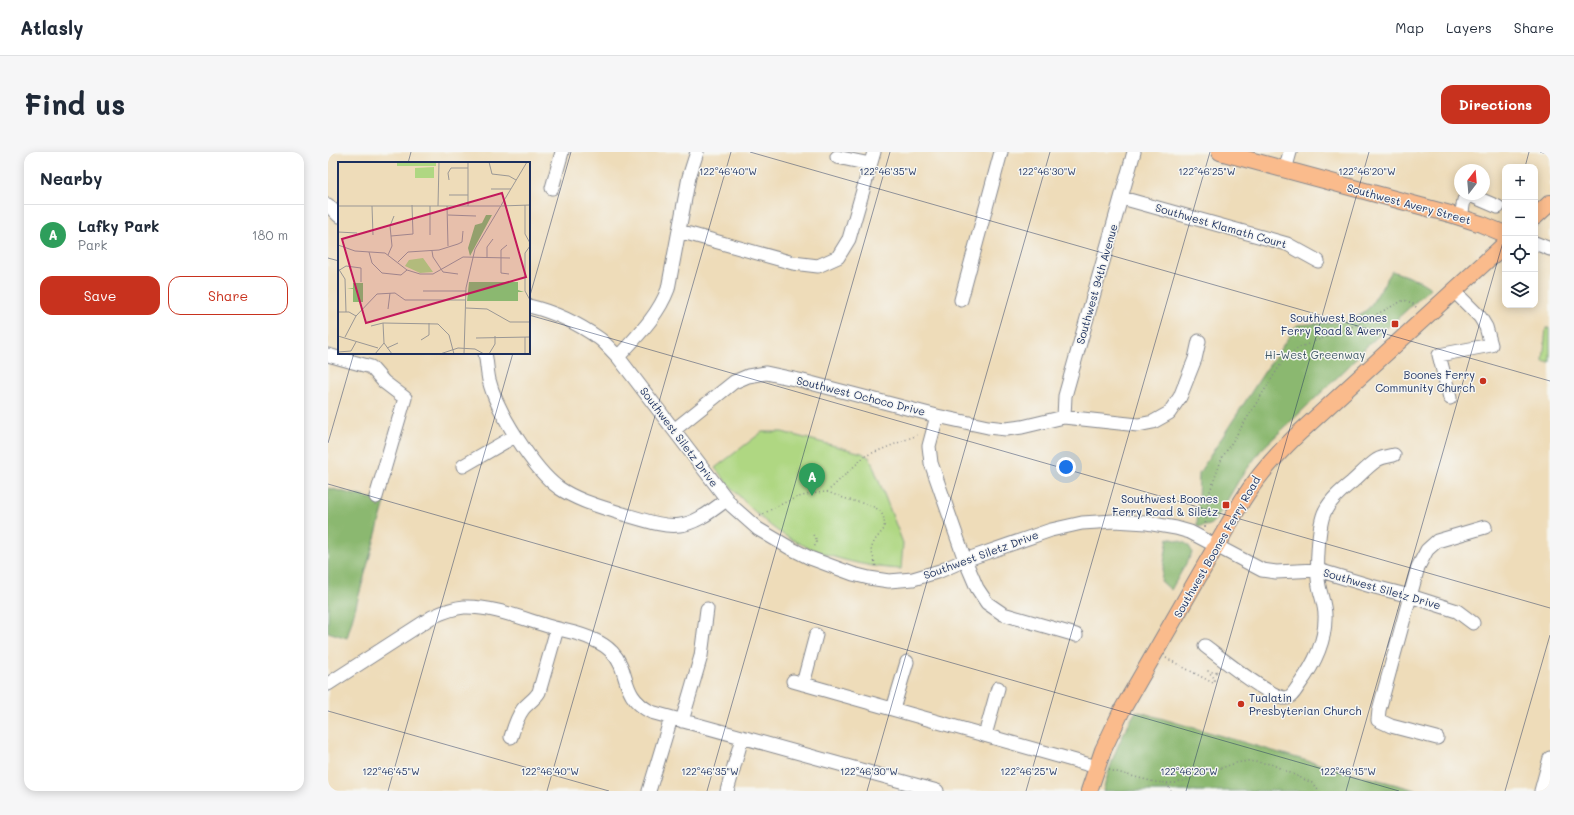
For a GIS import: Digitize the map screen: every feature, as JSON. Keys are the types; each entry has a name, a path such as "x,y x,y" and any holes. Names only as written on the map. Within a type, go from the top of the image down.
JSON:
{"main road":[{"name":"Southwest Avery Street","path":"1220,152 1460,217 1502,233"},
{"path":"1538,214 1550,203"},
{"name":"Southwest Boones Ferry Road","path":"1089,791 1114,726 1155,652 1210,542 1250,488 1270,462 1298,434 1502,247"}],"street":[{"path":"552,188 562,152"},
{"path":"618,357 654,316 663,303 668,289 689,177 696,152"},
{"path":"960,300 1001,152"},
{"name":"Southwest 94th Avenue","path":"1064,417 1065,396 1134,152"},
{"path":"1285,170 1290,152"},
{"path":"679,231 793,263 818,266 838,256 849,239 872,158 837,157"},
{"path":"1460,217 1464,200 1470,195 1498,207"},
{"name":"Southwest Klamath Court","path":"1122,198 1287,244 1318,261"},
{"path":"328,205 338,215"},
{"path":"1538,244 1550,249"},
{"path":"1450,398 1439,355 1491,346 1486,328 1480,317 1454,291"},
{"name":"Southwest Siletz Drive","path":"530,306 556,314 576,324 600,340 618,357 726,500 758,529 810,558 853,574 881,580 897,581 927,576 965,560 1051,530 1082,523 1114,521 1147,522 1176,528 1210,542 1262,570 1276,572 1318,570 1457,611 1473,622"},
{"name":"Southwest Ochoco Drive","path":"674,430 734,382 748,376 766,373 799,380 937,416 988,427 1006,429 1022,427 1064,417 1138,425 1153,422 1169,413 1180,397 1194,360 1199,341"},
{"path":"485,354 489,380 493,392 515,436 544,475 559,488 577,498 596,505 658,524 670,526 694,522 706,516 726,500"},
{"path":"328,355 371,366 384,382 405,398 376,497"},
{"path":"937,416 929,446 931,463 965,560 977,588 987,603 1003,614 1076,635"},
{"path":"463,466 515,436"},
{"path":"1205,646 1264,689 1278,696 1288,698 1292,695 1311,668 1318,654 1324,632 1326,619 1319,585 1318,570 1320,529 1324,511 1334,497 1378,459 1394,455"},
{"path":"1437,738 1391,726 1378,720 1379,710 1418,567 1427,550 1438,541 1485,527"},
{"path":"328,684 432,617 448,610 463,607 489,609 583,636 605,646 619,662 629,691 636,701 651,712 937,791"},
{"path":"650,791 701,656 707,610"},
{"path":"511,737 517,720 523,710 536,698 539,692 557,629"},
{"path":"816,635 798,682 1097,767"},
{"path":"893,710 907,662"},
{"path":"985,735 998,688"},
{"path":"727,791 742,738"},
{"path":"1541,791 1550,758"}],"path":[{"path":"1210,542 1209,494 1222,458 1284,359 1298,348 1356,325 1404,300 1412,303 1425,318"},
{"path":"827,492 865,456 923,433 932,434"},
{"path":"760,516 781,504 815,492 827,492 876,507 884,520 884,529 875,540 871,549 881,580"},
{"path":"1155,652 1212,683 1215,679 1208,671 1218,673 1214,668"},
{"path":"1097,767 1154,782 1167,783 1182,781 1236,763 1248,761 1271,764 1312,783 1320,791"},
{"path":"1167,783 1171,791"}],"green space":[{"name":"Hi-West Greenway","path":"1392,271 1418,280 1431,288 1367,346 1348,367 1261,450 1239,480 1217,518 1210,525 1200,527 1197,526 1199,473 1263,374 1297,325 1352,321 1369,308"},
{"path":"1546,328 1550,328 1550,362 1543,362"},
{"path":"762,432 782,432 862,453 870,458 903,543 901,569 868,565 816,551 784,535 771,526 749,506 715,468"},
{"path":"328,488 385,502 347,638 328,632"},
{"path":"1168,538 1186,544 1191,549 1192,553 1171,590 1161,581"},
{"path":"1136,711 1304,760 1420,791 1103,791 1116,750"}],"place":[{"name":"Southwest Boones Ferry Road & Avery","path":"1395,324"},
{"name":"Boones Ferry Community Church","path":"1483,381"},
{"name":"Lafky Park","path":"812,496"},
{"name":"Southwest Boones Ferry Road & Siletz","path":"1226,505"},
{"name":"Tualatin Presbyterian Church","path":"1241,704"}]}
